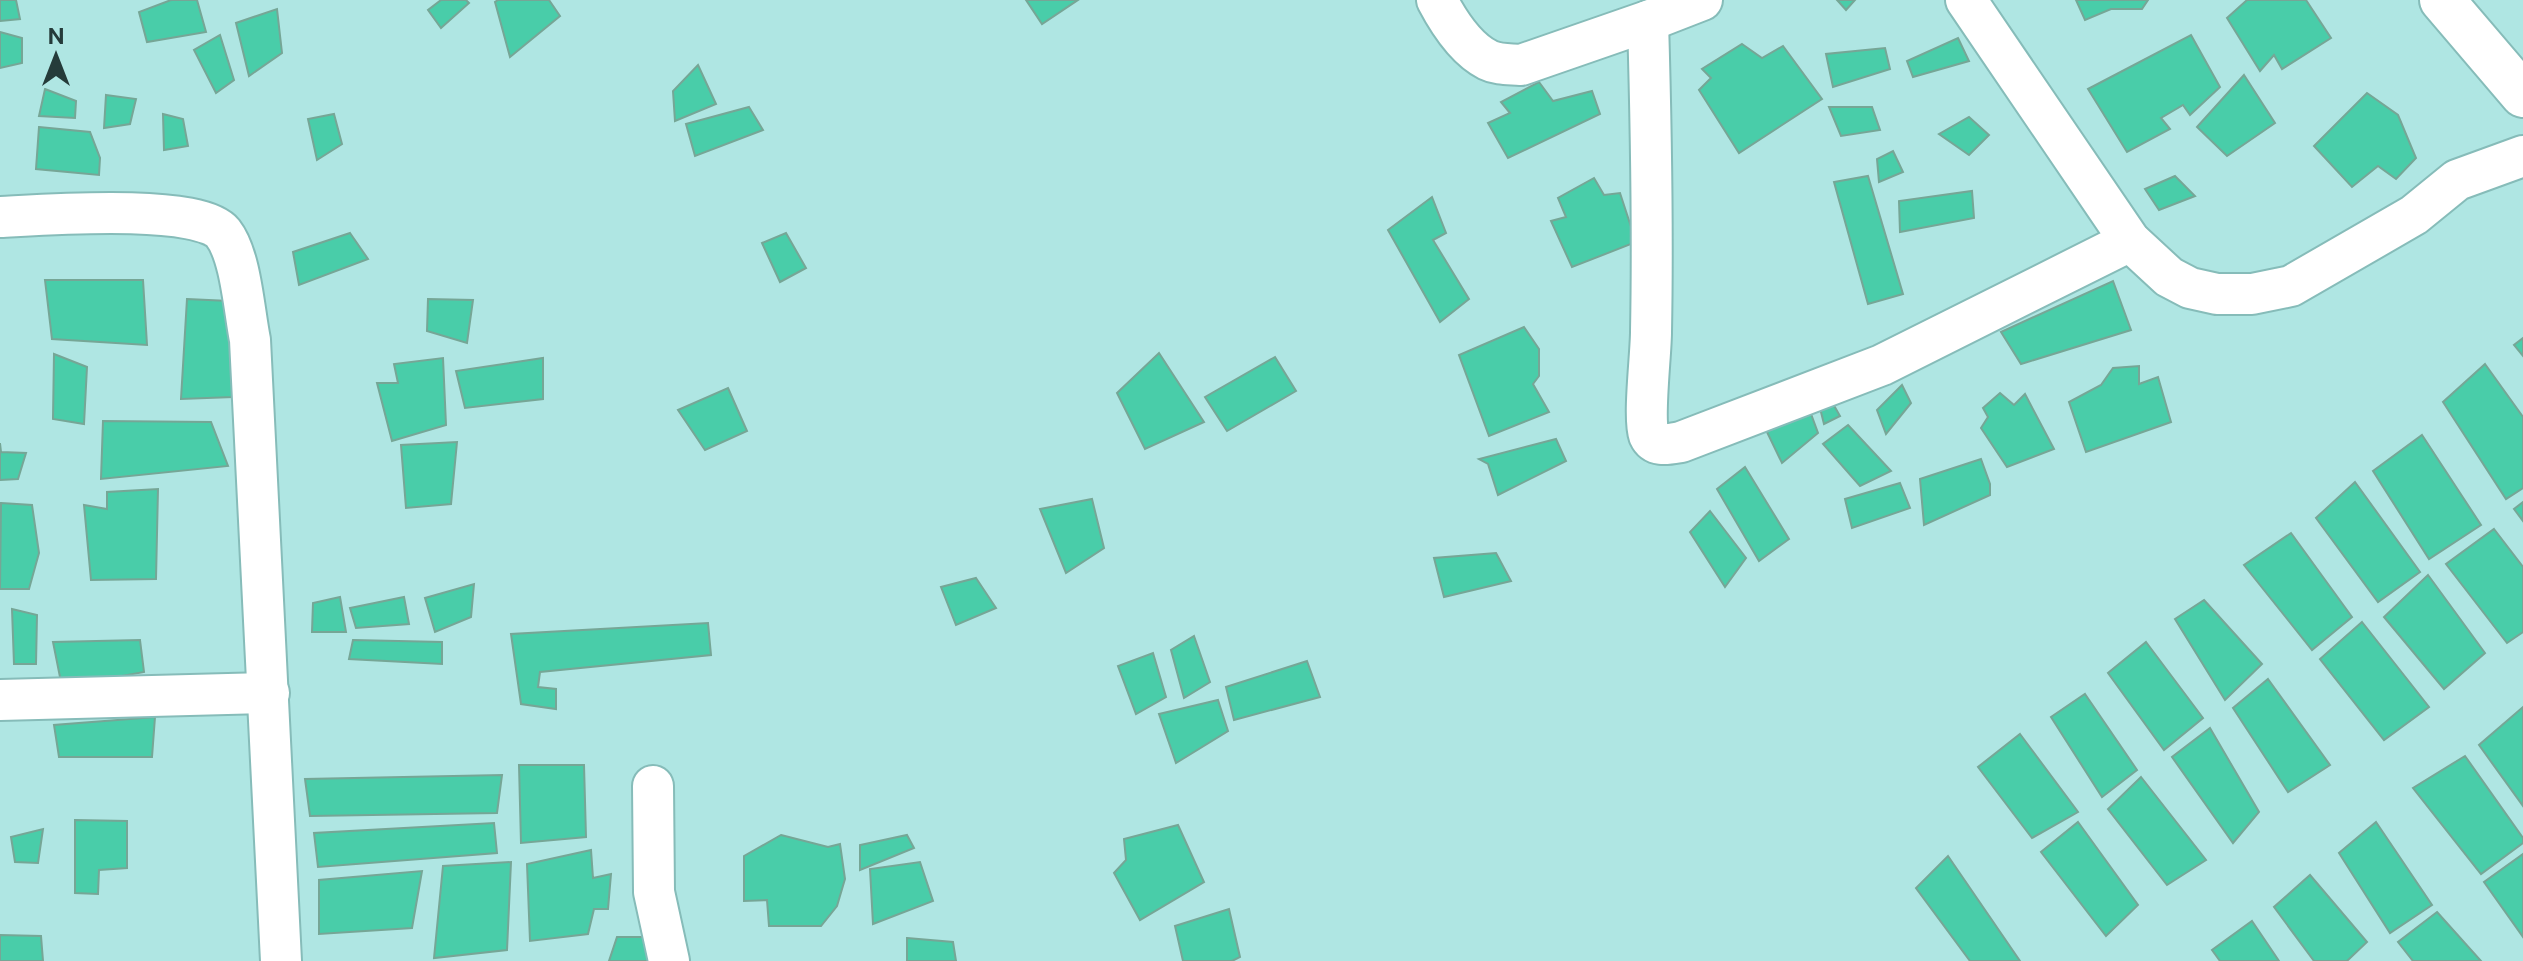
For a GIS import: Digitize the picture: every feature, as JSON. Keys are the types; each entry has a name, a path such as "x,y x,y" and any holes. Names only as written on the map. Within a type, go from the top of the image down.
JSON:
{"street":[{"path":"1437,0 1469,45 1486,59 1499,64 1521,65 1702,0"},
{"path":"1966,0 2130,241 2169,277 2190,288 2217,294 2252,294 2291,286 2414,215 2457,180 2523,156"},
{"path":"2442,0 2523,95"},
{"path":"1648,21 1653,215 1651,370 1646,424 1655,442 1662,445 1681,442 1882,365 2130,241"},
{"path":"0,217 128,214 189,217 215,225 225,236 233,253 250,340 281,961"},
{"path":"0,700 269,693"},
{"path":"653,786 654,892 669,961"}],"building":[{"path":"0,0 16,0 20,19 0,21"},
{"path":"171,0 197,0 206,32 147,42 139,12"},
{"path":"441,0 466,0 469,3 441,28 428,10"},
{"path":"549,0 560,16 510,57 495,2"},
{"path":"1026,0 1078,0 1042,24"},
{"path":"1837,0 1855,0 1846,10"},
{"path":"2076,0 2148,0 2142,9 2111,9 2085,20"},
{"path":"2247,0 2306,0 2331,38 2282,69 2274,55 2260,71 2227,18"},
{"path":"277,9 282,53 249,76 236,23"},
{"path":"0,32 22,38 22,63 0,68"},
{"path":"220,35 234,80 216,93 194,50"},
{"path":"2191,35 2220,87 2190,115 2183,105 2161,118 2170,129 2127,152 2088,89"},
{"path":"1958,38 1969,61 1913,77 1907,61"},
{"path":"1742,44 1762,58 1783,46 1822,99 1739,153 1699,90 1711,78 1702,69"},
{"path":"1885,48 1890,69 1833,87 1826,54"},
{"path":"698,65 716,104 675,121 673,91"},
{"path":"2244,75 2275,123 2227,156 2197,127"},
{"path":"1539,82 1553,101 1592,91 1600,114 1508,158 1488,123 1510,113 1501,102"},
{"path":"45,89 76,101 75,118 39,116"},
{"path":"2367,93 2398,115 2416,158 2396,179 2378,166 2352,187 2314,146"},
{"path":"106,95 136,99 130,124 104,128"},
{"path":"749,107 763,130 695,156 686,124"},
{"path":"1829,107 1872,107 1880,130 1841,136"},
{"path":"163,114 183,119 188,146 164,150"},
{"path":"334,114 342,144 317,160 308,119"},
{"path":"1969,117 1989,135 1969,155 1939,134"},
{"path":"39,127 90,132 100,158 99,175 36,169"},
{"path":"1893,151 1903,172 1879,182 1877,159"},
{"path":"1868,176 1903,294 1868,304 1834,182"},
{"path":"2175,176 2195,196 2159,210 2145,189"},
{"path":"1594,178 1604,195 1620,193 1636,242 1572,267 1551,221 1566,217 1558,198"},
{"path":"1972,191 1974,218 1900,232 1899,201"},
{"path":"1432,197 1446,233 1433,240 1469,299 1440,322 1388,230"},
{"path":"350,233 368,259 299,285 293,252"},
{"path":"786,233 806,268 780,282 762,243"},
{"path":"45,280 143,280 147,345 52,339"},
{"path":"2113,281 2131,330 2021,364 2001,332"},
{"path":"187,299 229,301 233,397 181,399"},
{"path":"428,299 473,300 467,343 427,331"},
{"path":"1524,327 1539,349 1539,376 1533,384 1549,412 1489,436 1459,355"},
{"path":"2523,338 2523,356 2514,345"},
{"path":"1159,353 1204,422 1145,449 1117,393"},
{"path":"54,354 87,367 84,424 53,419"},
{"path":"1275,357 1296,391 1227,431 1205,397"},
{"path":"443,358 446,425 392,441 377,383 398,383 394,364"},
{"path":"543,358 543,399 465,408 456,371"},
{"path":"2485,364 2523,417 2523,488 2506,499 2443,402"},
{"path":"2139,366 2139,384 2158,377 2171,422 2086,452 2069,402 2101,385 2113,368"},
{"path":"1902,385 1911,403 1886,434 1877,410"},
{"path":"728,388 747,431 705,450 678,410"},
{"path":"2000,393 2014,405 2025,394 2054,449 2007,467 1981,428 1988,417 1983,408"},
{"path":"1832,402 1840,416 1824,424 1820,408"},
{"path":"1807,403 1818,433 1782,463 1765,428"},
{"path":"103,421 211,422 228,466 101,479"},
{"path":"1848,425 1891,471 1860,486 1823,444"},
{"path":"2422,435 2481,525 2429,559 2373,471"},
{"path":"1556,439 1566,461 1498,495 1488,464 1479,459"},
{"path":"457,442 451,504 406,508 401,445"},
{"path":"0,443 1,452 26,453 18,479 0,480"},
{"path":"1981,459 1990,484 1990,495 1924,525 1920,479"},
{"path":"1745,467 1789,539 1759,561 1717,489"},
{"path":"2355,482 2420,572 2378,602 2316,518"},
{"path":"1900,483 1910,508 1852,528 1845,499"},
{"path":"158,489 156,579 91,580 84,505 107,509 107,492"},
{"path":"1092,499 1104,548 1066,573 1040,509"},
{"path":"2523,502 2523,521 2514,509"},
{"path":"1,503 32,505 39,553 29,589 0,589"},
{"path":"1710,511 1746,558 1725,587 1690,532"},
{"path":"2494,529 2523,567 2523,632 2507,643 2446,564"},
{"path":"2291,533 2352,617 2312,650 2244,565"},
{"path":"1496,553 1511,581 1444,597 1434,558"},
{"path":"2428,575 2485,653 2444,689 2384,617"},
{"path":"976,578 996,608 956,625 941,587"},
{"path":"474,584 471,617 435,632 425,598"},
{"path":"340,597 346,632 312,632 313,603"},
{"path":"404,597 409,624 356,628 350,608"},
{"path":"2204,600 2262,664 2225,700 2175,619"},
{"path":"12,609 37,615 36,664 14,664"},
{"path":"2362,622 2429,707 2384,740 2320,659"},
{"path":"708,623 711,655 540,672 538,687 556,689 556,709 521,704 511,634"},
{"path":"1194,636 1210,682 1184,698 1171,650"},
{"path":"140,640 144,672 62,687 53,642"},
{"path":"353,640 442,642 442,664 349,659"},
{"path":"2146,642 2203,718 2164,750 2108,673"},
{"path":"1153,653 1166,697 1136,714 1118,666"},
{"path":"1307,661 1320,697 1234,720 1226,687"},
{"path":"2268,679 2330,765 2288,792 2233,708"},
{"path":"2085,694 2137,770 2102,797 2051,717"},
{"path":"1218,700 1228,731 1176,763 1159,714"},
{"path":"2523,707 2523,806 2479,745"},
{"path":"155,717 152,757 59,757 54,725"},
{"path":"2210,728 2259,812 2233,843 2172,757"},
{"path":"2020,734 2078,812 2032,838 1978,767"},
{"path":"2465,756 2523,838 2523,843 2481,874 2413,788"},
{"path":"519,765 584,765 586,837 521,843"},
{"path":"502,775 497,813 310,816 305,779"},
{"path":"2141,777 2206,860 2167,885 2108,809"},
{"path":"75,820 127,821 127,868 99,870 98,894 75,893"},
{"path":"2078,822 2138,905 2106,936 2041,852"},
{"path":"2376,822 2432,905 2390,933 2339,853"},
{"path":"494,823 497,853 318,867 314,833"},
{"path":"1178,825 1204,882 1140,920 1114,873 1126,860 1124,839"},
{"path":"43,829 38,863 15,862 11,837"},
{"path":"781,835 828,847 840,844 845,879 837,906 821,926 769,926 767,900 744,901 744,856"},
{"path":"907,835 914,848 860,870 860,845"},
{"path":"591,850 593,878 611,874 608,909 594,909 588,934 530,941 527,864"},
{"path":"2523,854 2523,937 2484,882"},
{"path":"1948,856 2020,961 1970,961 1916,888"},
{"path":"511,862 507,950 434,958 443,866"},
{"path":"920,862 933,901 873,924 870,869"},
{"path":"422,871 412,928 319,934 319,880"},
{"path":"2310,875 2367,942 2347,961 2314,961 2274,907"},
{"path":"1229,909 1240,957 1232,961 1183,961 1175,926"},
{"path":"2437,912 2481,961 2413,961 2398,942"},
{"path":"2252,921 2279,961 2220,961 2212,950"},
{"path":"0,935 41,936 43,961 0,961"},
{"path":"617,937 653,937 651,961 609,961"},
{"path":"907,938 953,942 956,961 907,961"}]}
